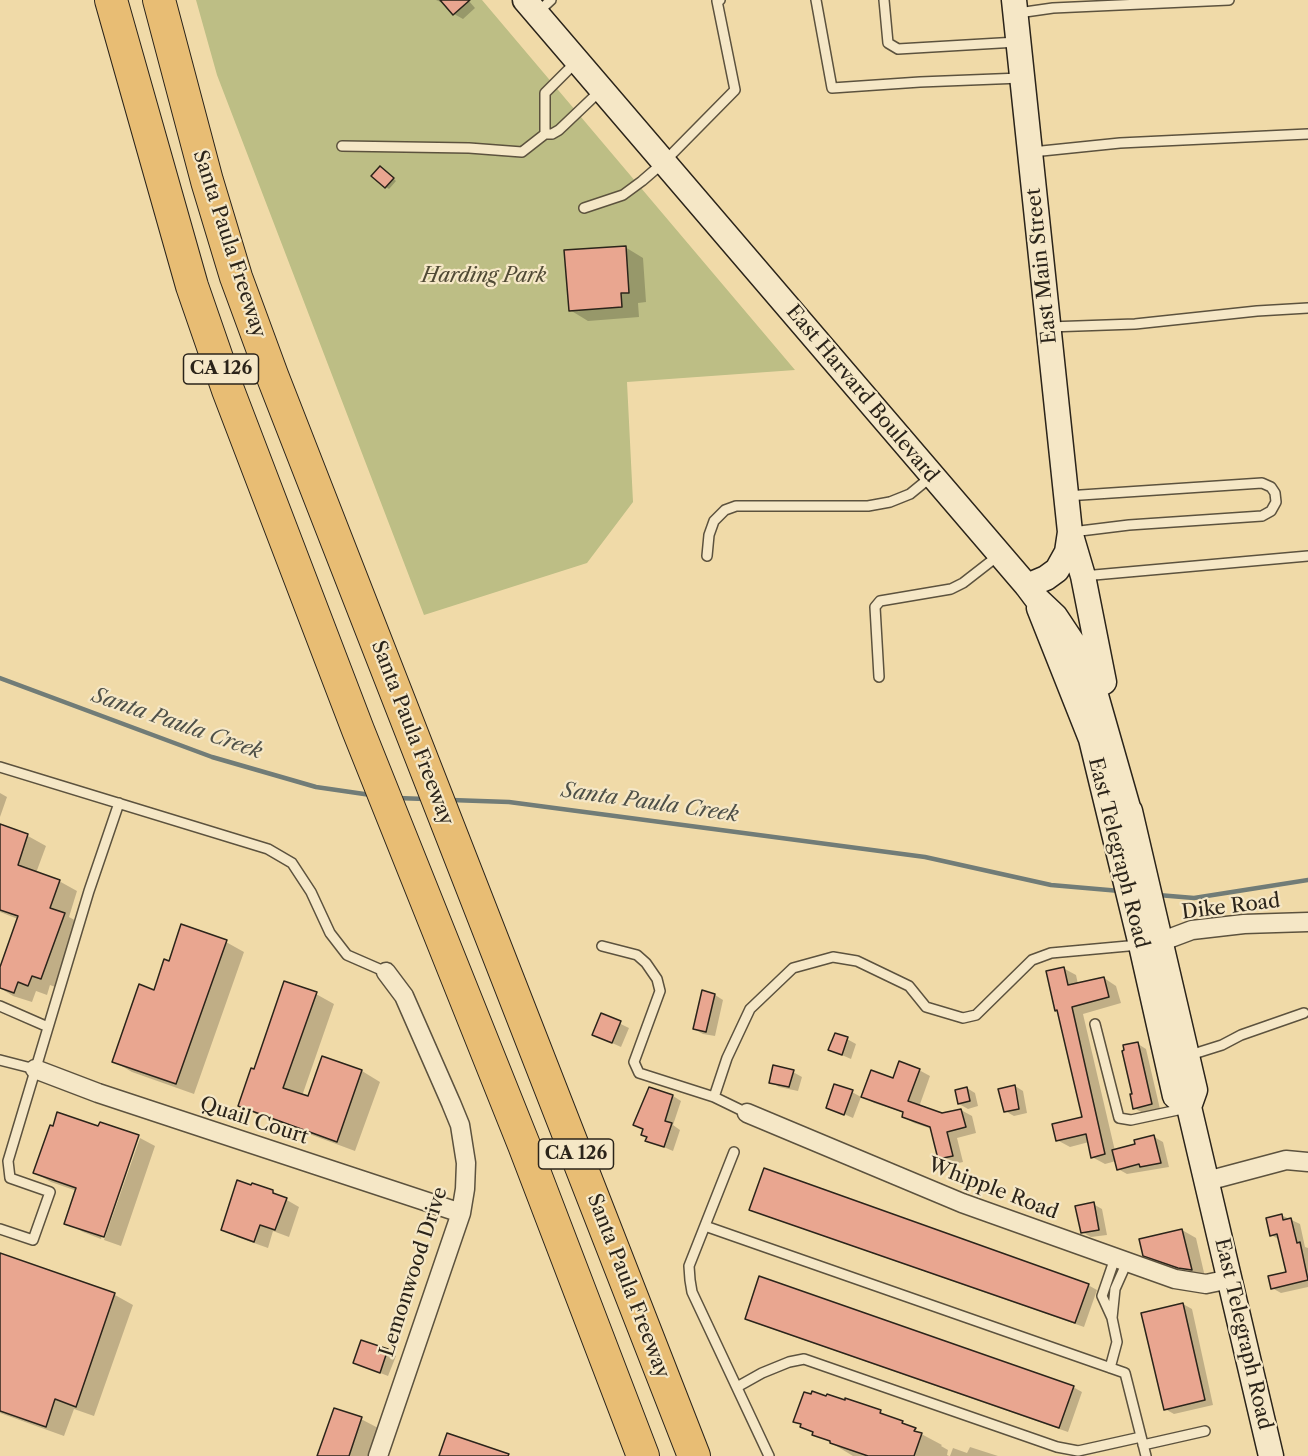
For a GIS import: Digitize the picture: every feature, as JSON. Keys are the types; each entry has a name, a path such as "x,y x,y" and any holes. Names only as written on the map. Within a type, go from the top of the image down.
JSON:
{"highway":[{"name":"CA 126","path":"111,0 192,286 228,390 358,730 524,1145 643,1456"},
{"name":"Santa Paula Freeway","path":"159,0 207,181 236,277 407,723 694,1456"}],"main road":[{"name":"East Harvard Boulevard","path":"537,5 602,89 999,555 1055,616 1085,665 1100,705 1123,828"},
{"name":"East Main Street","path":"1015,7 1070,532 1083,576 1093,631"},
{"name":"East Main Street","path":"1031,592 1057,570 1067,552 1070,532"},
{"name":"East Telegraph Road","path":"1093,631 1109,701 1123,828 1149,936 1187,1056 1195,1090 1189,1107 1271,1456"},
{"name":"East Telegraph Road","path":"1149,936 1175,1096 1189,1107"}],"street":[{"name":"Dike Road","path":"1149,936 1244,924 1308,922"},
{"name":"Lemonwood Drive","path":"378,1456 461,1213 466,1163 460,1125 404,996 386,972"},
{"name":"Quail Court","path":"35,1069 109,1097 461,1213"},
{"name":"Whipple Road","path":"747,1113 962,1203 1175,1280 1206,1284 1230,1279"},
{"path":"1207,1181 1286,1160 1308,1162"}],"lane":[{"path":"584,208 623,195 664,162 735,90 717,0 720,0"},
{"path":"816,0 832,88 1022,78"},
{"path":"884,0 888,43 898,49 1018,42"},
{"path":"1015,7 1053,8 1229,0"},
{"path":"545,134 545,93 578,60"},
{"path":"342,146 469,148 522,152 545,134 552,134 559,130 602,89"},
{"path":"1029,152 1120,142 1308,134"},
{"path":"1049,327 1135,324 1308,308"},
{"path":"707,556 709,535 714,521 725,510 736,506 867,506 890,502 910,494 932,476"},
{"path":"1066,496 1262,483 1271,487 1275,493 1276,502 1263,516 1129,525 1070,532"},
{"path":"879,677 875,607 880,601 951,589 963,583 999,555"},
{"path":"1083,576 1308,556"},
{"path":"0,767 268,849 292,864 311,892 330,933 347,955 386,972"},
{"path":"0,1229 33,1240 50,1192 10,1178 4,1159 30,1093 35,1069 119,803"},
{"path":"714,1097 727,1058 750,1009 793,968 833,957 856,961 909,986 926,1007 963,1018 976,1015 1032,960 1051,953 1149,936"},
{"path":"602,946 637,956 646,963 657,980 660,990 634,1062 639,1072 714,1097 747,1113"},
{"path":"0,1006 48,1028"},
{"path":"1187,1056 1304,1013"},
{"path":"1095,1024 1119,1118 1131,1120 1189,1107"},
{"path":"0,1060 35,1069"},
{"path":"734,1152 689,1266 690,1280 692,1292 769,1456"},
{"path":"705,1226 1125,1373 1146,1456"},
{"path":"1110,1368 1117,1342 1112,1318 1102,1296 1121,1260"},
{"path":"737,1387 762,1373 789,1362 804,1359 1057,1447 1078,1451 1205,1431"}],"green space":[{"name":"Harding Park","path":"196,0 482,0 795,370 627,382 633,502 587,563 424,615 217,75"}],"building":[{"path":"440,0 470,0 453,15"},
{"path":"380,166 394,178 385,188 371,176"},
{"path":"626,246 629,293 621,293 622,307 569,311 564,250"},
{"path":"0,824 28,834 18,865 60,880 50,908 65,913 41,979 32,976 28,986 18,982 14,993 0,988 0,967 18,916 0,910"},
{"path":"181,924 227,940 176,1084 112,1062 139,984 154,990 164,959 169,961"},
{"path":"1064,967 1068,985 1104,977 1109,997 1072,1007 1105,1154 1091,1158 1086,1134 1056,1141 1052,1124 1082,1117 1046,971"},
{"path":"284,981 317,992 283,1088 308,1096 322,1056 362,1070 337,1142 238,1106 251,1068 254,1069"},
{"path":"702,990 715,994 706,1032 693,1029"},
{"path":"601,1013 621,1021 612,1043 592,1035"},
{"path":"835,1033 848,1037 842,1055 828,1050"},
{"path":"1138,1042 1152,1104 1133,1109 1130,1094 1132,1094 1122,1051 1124,1050 1123,1045"},
{"path":"899,1061 920,1069 908,1101 942,1113 961,1109 966,1127 947,1132 953,1156 938,1159 930,1127 902,1117 903,1112 861,1097 871,1070 893,1078"},
{"path":"773,1065 794,1070 789,1087 769,1083"},
{"path":"834,1084 853,1090 844,1115 826,1108"},
{"path":"1015,1085 1019,1109 1004,1112 998,1089"},
{"path":"649,1087 673,1095 665,1121 672,1123 664,1147 645,1141 647,1137 641,1135 643,1129 633,1125"},
{"path":"967,1087 970,1101 958,1104 955,1090"},
{"path":"57,1112 98,1126 100,1122 139,1135 104,1237 64,1224 76,1188 33,1173"},
{"path":"1154,1135 1161,1163 1140,1167 1139,1164 1117,1170 1112,1150 1135,1144 1134,1140"},
{"path":"764,1168 1089,1284 1075,1323 749,1210"},
{"path":"237,1180 273,1190 273,1193 287,1198 275,1230 260,1225 254,1242 221,1230"},
{"path":"1094,1202 1099,1230 1081,1233 1075,1206"},
{"path":"1282,1214 1283,1220 1291,1218 1297,1243 1300,1242 1308,1280 1271,1289 1268,1276 1286,1272 1277,1234 1270,1236 1266,1218"},
{"path":"1182,1229 1192,1270 1178,1268 1143,1256 1139,1239"},
{"path":"0,1253 115,1293 76,1407 55,1399 46,1427 0,1411"},
{"path":"759,1276 1074,1386 1059,1428 745,1319"},
{"path":"1183,1303 1205,1400 1164,1410 1141,1313"},
{"path":"361,1340 388,1349 380,1373 353,1363"},
{"path":"812,1391 845,1400 845,1398 881,1410 880,1413 916,1428 914,1431 922,1433 914,1456 868,1456 812,1435 813,1432 793,1422 804,1392 811,1394"},
{"path":"334,1408 362,1417 349,1456 317,1456"},
{"path":"447,1433 509,1454 508,1456 439,1456"}],"waterway":[{"name":"Santa Paula Creek","path":"0,678 212,757 316,787 371,795"},
{"name":"Santa Paula Creek","path":"397,798 425,799"},
{"name":"Santa Paula Creek","path":"451,800 509,802 925,857 1051,885 1120,891"},
{"name":"Santa Paula Creek","path":"1158,895 1194,898 1308,880"}]}
